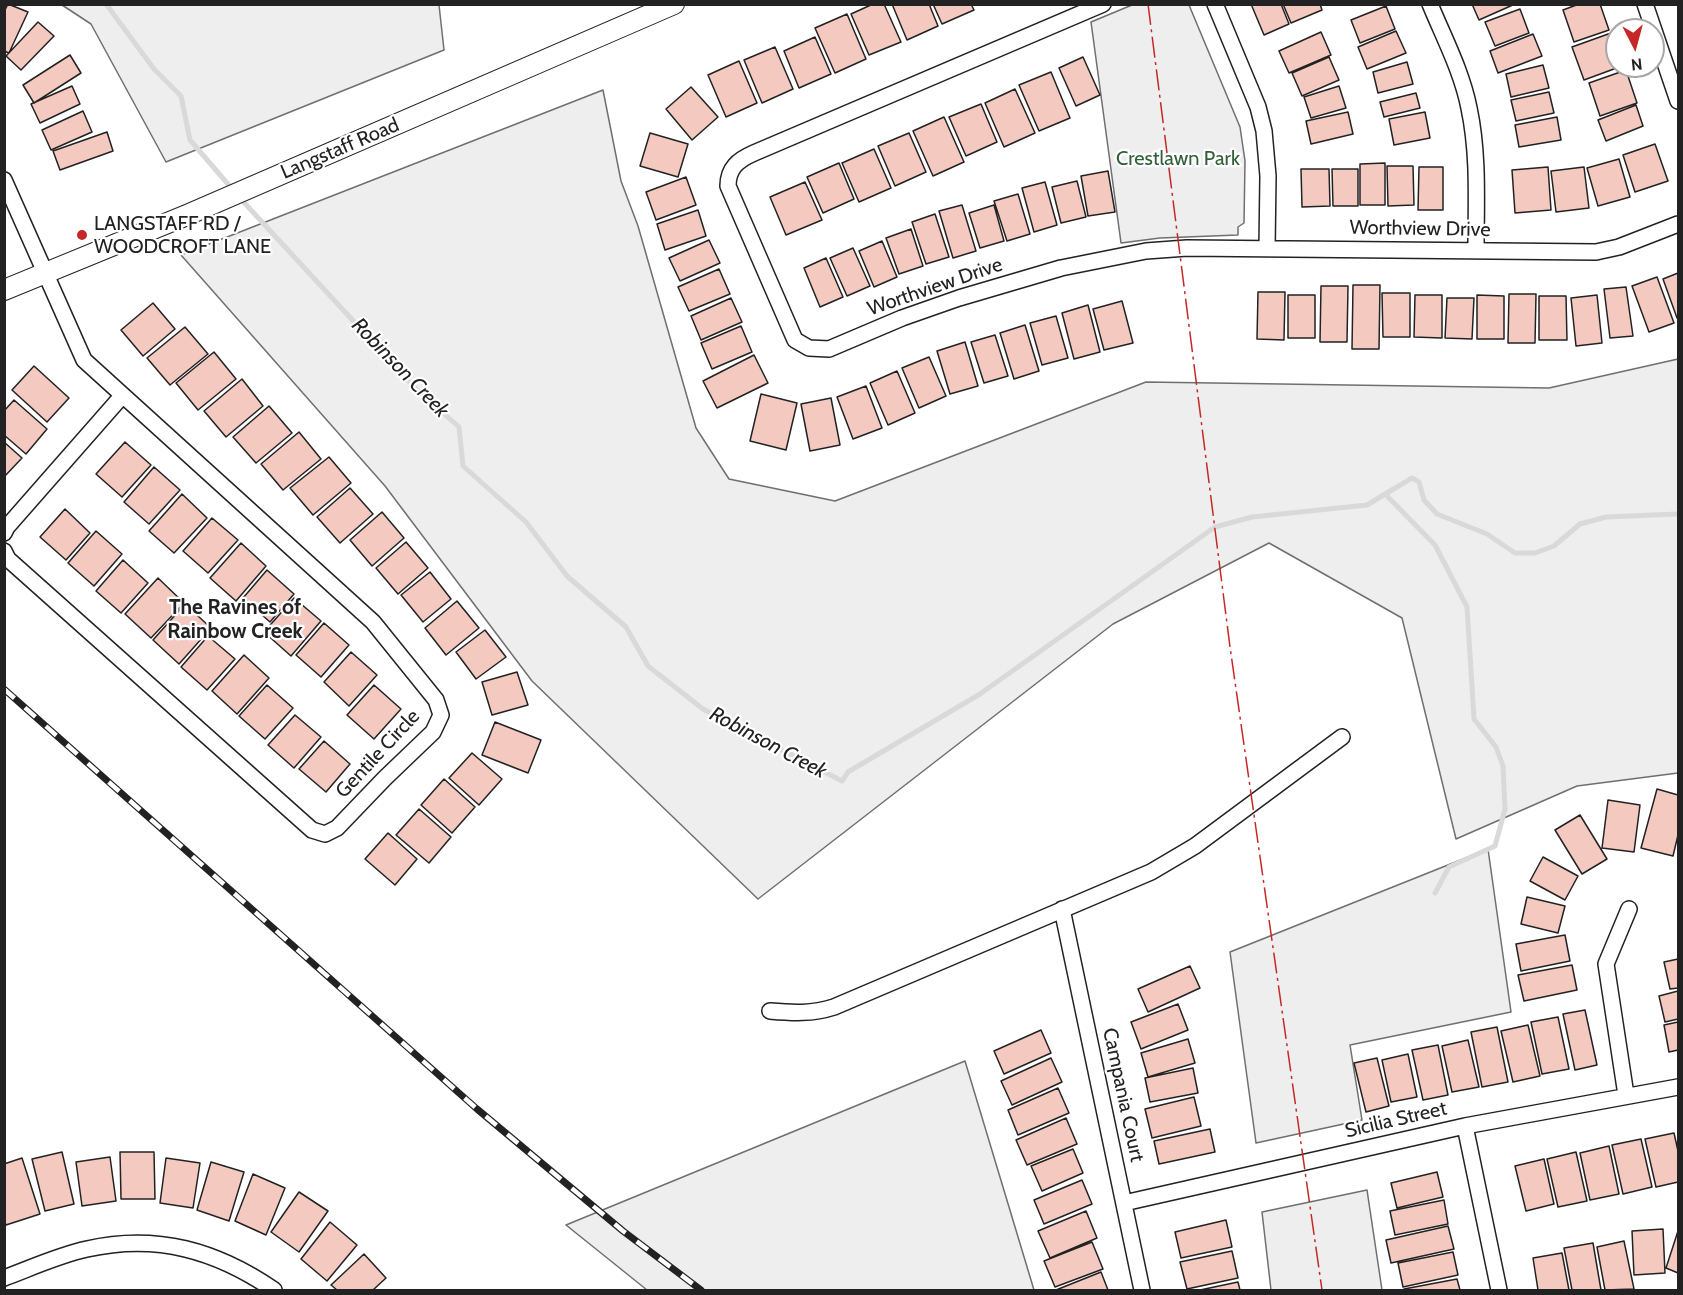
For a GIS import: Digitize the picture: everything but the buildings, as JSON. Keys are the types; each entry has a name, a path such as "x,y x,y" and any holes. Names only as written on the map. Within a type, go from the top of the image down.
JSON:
{"street":[{"name":"Langstaff Road","path":"4,290 187,215 674,4"},
{"name":"Worthview Drive","path":"1102,4 754,153 735,165 728,175 728,186 795,340 809,348 829,349 902,318 959,298 1060,268 1146,251 1187,248 1267,248 1596,252 1678,224"},
{"path":"1215,4 1258,107 1264,131 1268,176 1267,248"},
{"path":"1430,4 1469,107 1476,156 1476,251"},
{"path":"1645,4 1678,101"},
{"name":"Gentile Circle","path":"4,180 84,360 373,622 436,700 441,716 433,732 337,828 325,834 312,830 8,559 4,551"},
{"path":"4,533 122,396"},
{"path":"770,1011 795,1014 816,1013 834,1007 1151,872 1195,846 1342,737"},
{"name":"Campania Court","path":"1062,909 1142,1290"},
{"path":"1626,1095 1606,964 1629,909"},
{"name":"Sicilia Street","path":"1124,1203 1465,1126 1678,1087"},
{"path":"1465,1126 1499,1290"},
{"path":"4,1278 87,1249 133,1242 177,1247 206,1254 247,1272 274,1290"}],"green space":[{"path":"62,5 439,5 444,50 166,162 91,24"},
{"name":"Crestlawn Park","path":"1132,5 1189,5 1240,127 1245,161 1244,223 1238,227 1238,235 1160,238 1121,243 1091,22"},
{"path":"603,90 621,181 638,226 696,428 729,479 835,501 1146,382 1549,388 1678,359 1678,773 1577,786 1456,839 1402,618 1269,543 1113,624 758,899 532,681 385,486 181,255"},
{"path":"1488,849 1511,1012 1350,1045 1362,1120 1256,1143 1230,952"},
{"path":"965,1061 1034,1290 647,1290 566,1225"},
{"path":"1367,1190 1382,1290 1271,1290 1262,1212"}],"waterway":[{"name":"Robinson Creek","path":"106,4 154,69 181,96 190,140 233,190"},
{"name":"Robinson Creek","path":"239,197 416,389 459,427 463,466 526,522 567,576 626,627 648,666 703,709 842,781 848,772 980,694 1215,527 1252,517 1367,505 1412,478 1419,482 1424,500 1437,514 1487,534 1515,553 1535,553 1554,546 1580,524 1606,517 1678,514"},
{"path":"1386,495 1435,545 1467,607 1474,719 1496,747 1503,766 1505,809 1495,846 1449,867 1435,893"}],"railway":[{"path":"4,689 477,1109 623,1231 701,1290"}],"power":[{"path":"1148,4 1230,647 1322,1290"}],"place":[{"name":"LANGSTAFF RD / WOODCROFT LANE","path":"82,235"}],"district":[{"name":"The Ravines of Rainbow Creek","path":"235,620"}]}
